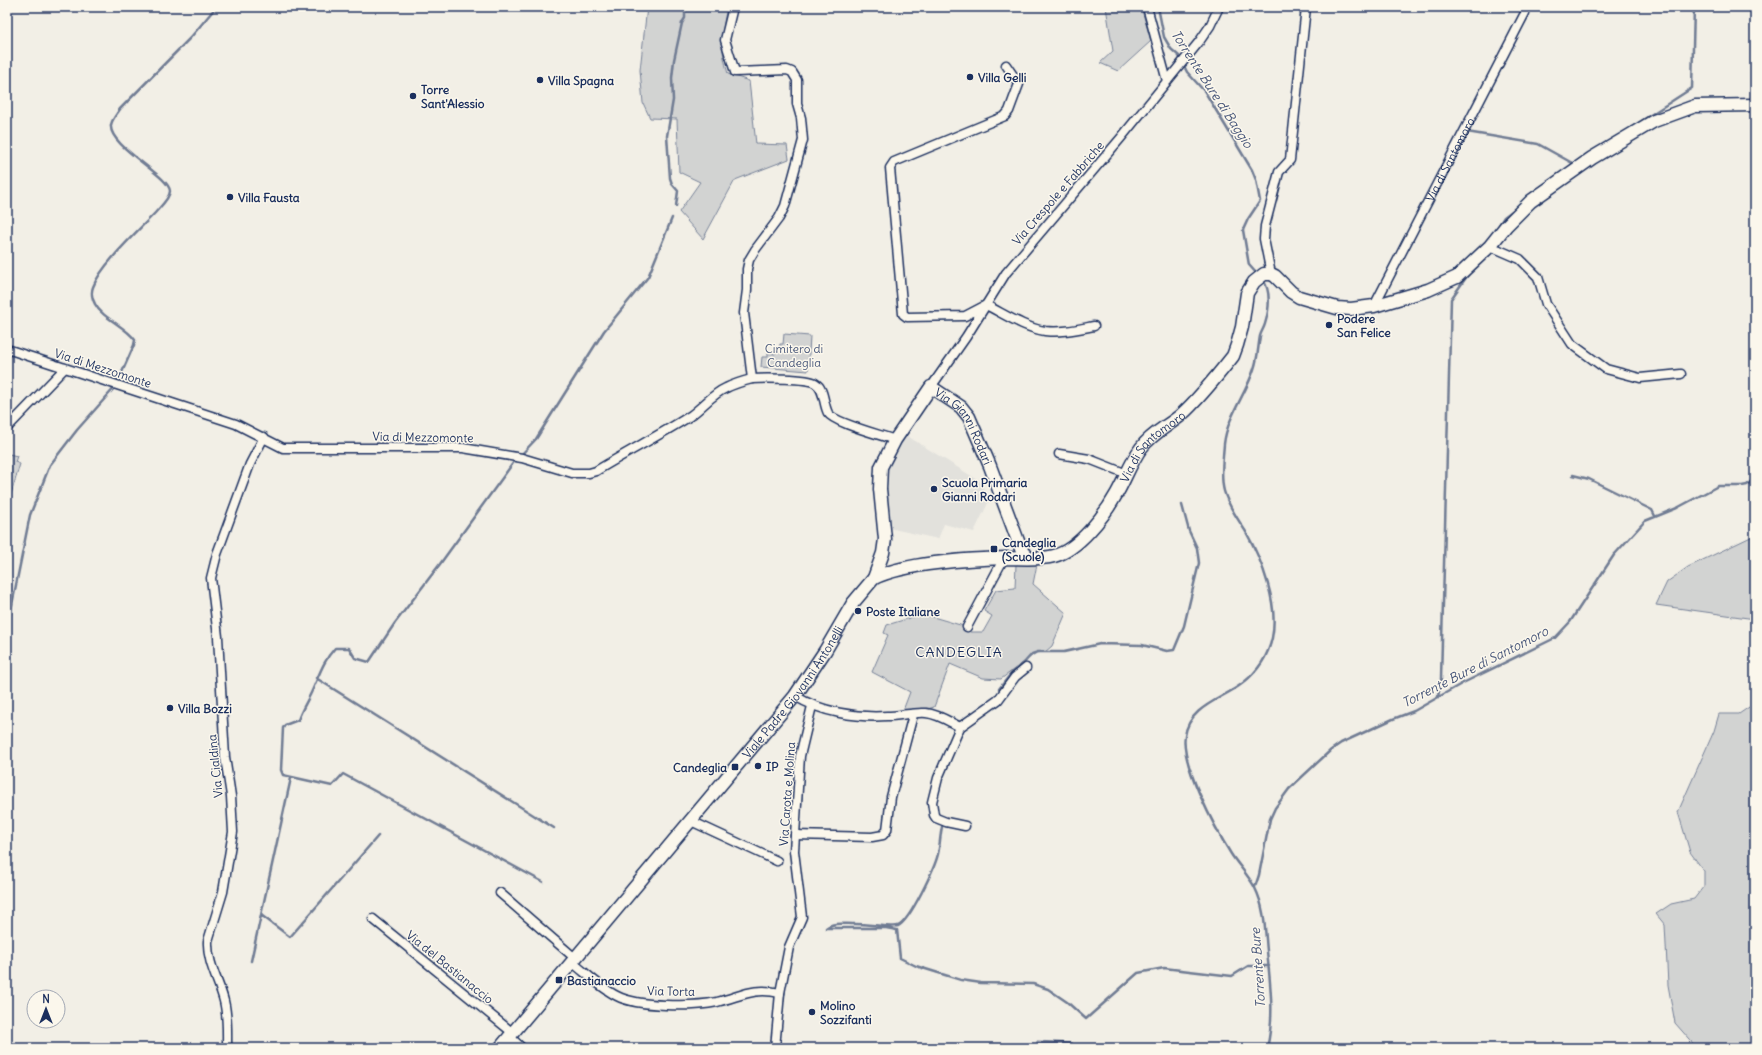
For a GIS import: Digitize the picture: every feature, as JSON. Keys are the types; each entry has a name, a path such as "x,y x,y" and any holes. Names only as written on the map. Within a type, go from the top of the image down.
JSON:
{"main road":[{"path":"1262,277 1275,276 1294,294 1322,305 1351,309 1374,306 1443,284 1457,277 1490,246 1506,226 1531,202 1592,158 1654,121 1695,106 1755,105"},
{"name":"Via di Santomoro","path":"1025,553 1058,555 1076,544 1096,523 1114,498 1144,444 1182,414 1233,356 1242,327 1246,297 1262,277"},
{"path":"874,578 883,553 885,539 880,489 880,472 895,440 931,388"},
{"name":"Via Gianni Rodari","path":"931,388 961,407 969,417 1025,553"},
{"path":"874,578 889,572 906,568 941,563 1009,558 1025,553"},
{"name":"Viale Padre Giovanni Antonelli","path":"500,1048 575,961 795,696 825,651 854,603 874,578"}],"street":[{"path":"733,7 726,40 735,72 787,70 792,72 797,80 797,104 803,132 785,206 779,218 755,250 749,260 747,268 747,290 744,313 752,380"},
{"path":"1147,7 1167,81"},
{"name":"Via Crespole e Fabbriche","path":"931,388 1006,273 1120,139 1176,70 1210,26 1219,7"},
{"path":"1262,277 1265,226 1279,172 1290,160 1306,7"},
{"name":"Via di Santomoro","path":"1374,306 1526,13"},
{"path":"1006,65 1019,84 1009,111 1005,116 894,162 890,168 903,314 907,317 956,317 965,316 986,305 1024,324 1044,331 1068,331 1094,326"},
{"path":"1490,246 1520,259 1538,277 1546,304 1572,344 1606,369 1640,378 1681,374"},
{"name":"Via di Mezzomonte","path":"7,349 236,424 283,448 463,448 522,458 564,472 580,474 589,473 596,471 690,416 713,395 724,388 752,380 812,381 820,389 826,410 831,417 841,422 895,440"},
{"path":"7,428 65,368"},
{"name":"Via Cialdina","path":"227,1048 228,1018 208,951 208,941 226,880 233,832 231,796 225,757 218,637 211,578 217,554 248,471 264,437"},
{"path":"1059,454 1089,459 1127,474"},
{"path":"967,627 1009,558"},
{"path":"965,826 936,818 932,808 938,778 960,727 998,700 1015,677 1026,668"},
{"path":"795,696 812,706 864,716 913,715 925,713 932,714 960,727"},
{"name":"Via Carota e Molina","path":"775,1048 780,992 789,947 802,917 802,905 795,868 795,835 800,756 812,706"},
{"path":"795,835 872,837 880,836 885,832 888,826 891,797 913,715"},
{"path":"691,822 777,861"},
{"name":"Via Torta","path":"500,893 610,992 624,999 640,1003 670,1005 703,1004 757,990 780,992"},
{"name":"Via del Bastianaccio","path":"373,919 512,1035 522,1048"}],"shaded area":[{"name":"Scuola Primaria Gianni Rodari","path":"904,434 981,482 989,501 974,532 944,524 938,539 889,528 884,486 885,471"},
{"path":"1037,1041 1072,1043 1071,1048 1037,1048"}],"green space":[{"path":"647,7 727,7 722,40 725,64 728,74 749,81 756,144 787,145 789,159 735,180 703,239 679,212 700,182 679,172 677,119 650,118 643,103 640,70"},
{"path":"1106,7 1141,7 1151,41 1118,71 1100,63 1113,51"},
{"name":"Cimitero di Candeglia","path":"784,334 810,336 808,371 761,367 762,357 768,357 768,353 775,354 775,348 779,349 780,344 783,344"},
{"path":"9,454 17,456 15,462 20,464 11,494 7,492 7,457"},
{"path":"1755,535 1755,619 1656,605 1667,582 1688,567"},
{"path":"1016,564 1037,564 1033,584 1066,613 1052,646 1045,652 1036,653 1001,679 983,678 950,664 934,707 918,712 902,713 910,692 872,672 888,635 884,633 887,625 923,614 967,627 970,632 983,632 992,616 984,611 996,590 1015,588"},
{"path":"1755,703 1755,1048 1697,1048 1675,1023 1668,985 1665,925 1656,914 1671,904 1694,899 1704,886 1704,871 1690,852 1678,812 1714,731 1719,714 1739,714"}],"waterway":[{"path":"7,630 30,515 50,465 77,430 116,386 134,345 135,340 131,335 98,309 93,298 93,287 97,278 121,248 155,213 170,194 167,185 160,177 119,142 113,133 111,125 113,119 120,109 191,37 216,7"},
{"path":"676,206 678,191 672,184 670,178 667,136 673,100 672,78 674,60 682,23 685,18 685,7"},
{"name":"Torrente Bure di Baggio","path":"1158,7 1164,37 1171,49 1179,56 1187,72 1205,92 1252,170 1256,180 1260,201 1248,219 1243,230 1249,265 1257,274"},
{"path":"1632,127 1692,88 1694,7"},
{"path":"1467,132 1538,144 1574,164"},
{"path":"1499,225 1504,217 1516,208"},
{"path":"520,456 536,439 604,331 648,277 672,218"},
{"path":"1438,697 1441,679 1451,299 1470,272"},
{"name":"Torrente Bure di Baggio","path":"1262,279 1267,289 1269,301 1268,313 1265,326 1260,336 1257,357 1251,378 1233,415 1226,434 1222,474 1224,491 1228,502 1252,543 1268,583 1273,611 1274,625 1272,638 1265,657 1253,674 1235,689 1208,704 1193,717 1185,736 1185,748 1193,779 1200,796 1231,854 1253,884 1261,903 1265,927 1271,999 1271,1023 1267,1048"},
{"path":"516,459 395,623 369,662 355,658 349,648 335,648 331,653 323,665 298,720 285,725 283,728 281,770 283,775 332,786 343,774 543,882"},
{"path":"1573,475 1589,479 1652,510 1655,516"},
{"name":"Torrente Bure di Santomoro","path":"1255,887 1259,875 1270,819 1275,808 1289,789 1331,750 1341,743 1414,711 1463,683 1555,638 1570,622 1614,555 1645,521 1677,508 1718,486 1747,485 1755,478"},
{"path":"999,689 1013,671 1023,664 1032,654 1038,652 1064,652 1100,644 1142,645 1167,651 1174,650 1184,626 1199,563 1197,548 1189,531 1182,505"},
{"path":"316,678 554,828"},
{"path":"251,961 291,778"},
{"path":"826,928 839,924 898,926 903,922 915,904 932,870 938,854 942,827"},
{"path":"261,915 290,937 378,836"},
{"name":"Torrente Bure","path":"826,928 886,928 897,930 900,958 916,966 961,980 981,983 1033,984 1048,989 1067,1002 1086,1019 1138,973 1164,968 1232,976 1248,966 1269,966"},
{"path":"231,1041 231,1048"}],"place":[{"name":"Villa Gelli","path":"970,77"},
{"name":"Villa Spagna","path":"540,80"},
{"name":"Torre Sant'Alessio","path":"413,96"},
{"name":"Villa Fausta","path":"230,197"},
{"name":"Podere San Felice","path":"1329,325"},
{"name":"Scuola Primaria Gianni Rodari","path":"934,489"},
{"name":"Candeglia (Scuole)","path":"994,549"},
{"name":"Poste Italiane","path":"858,611"},
{"name":"Villa Bozzi","path":"170,708"},
{"name":"IP","path":"758,766"},
{"name":"Candeglia","path":"735,767"},
{"name":"Bastianaccio","path":"559,980"},
{"name":"Molino Sozzifanti","path":"812,1012"}],"district":[{"name":"CANDEGLIA","path":"959,652"}]}
